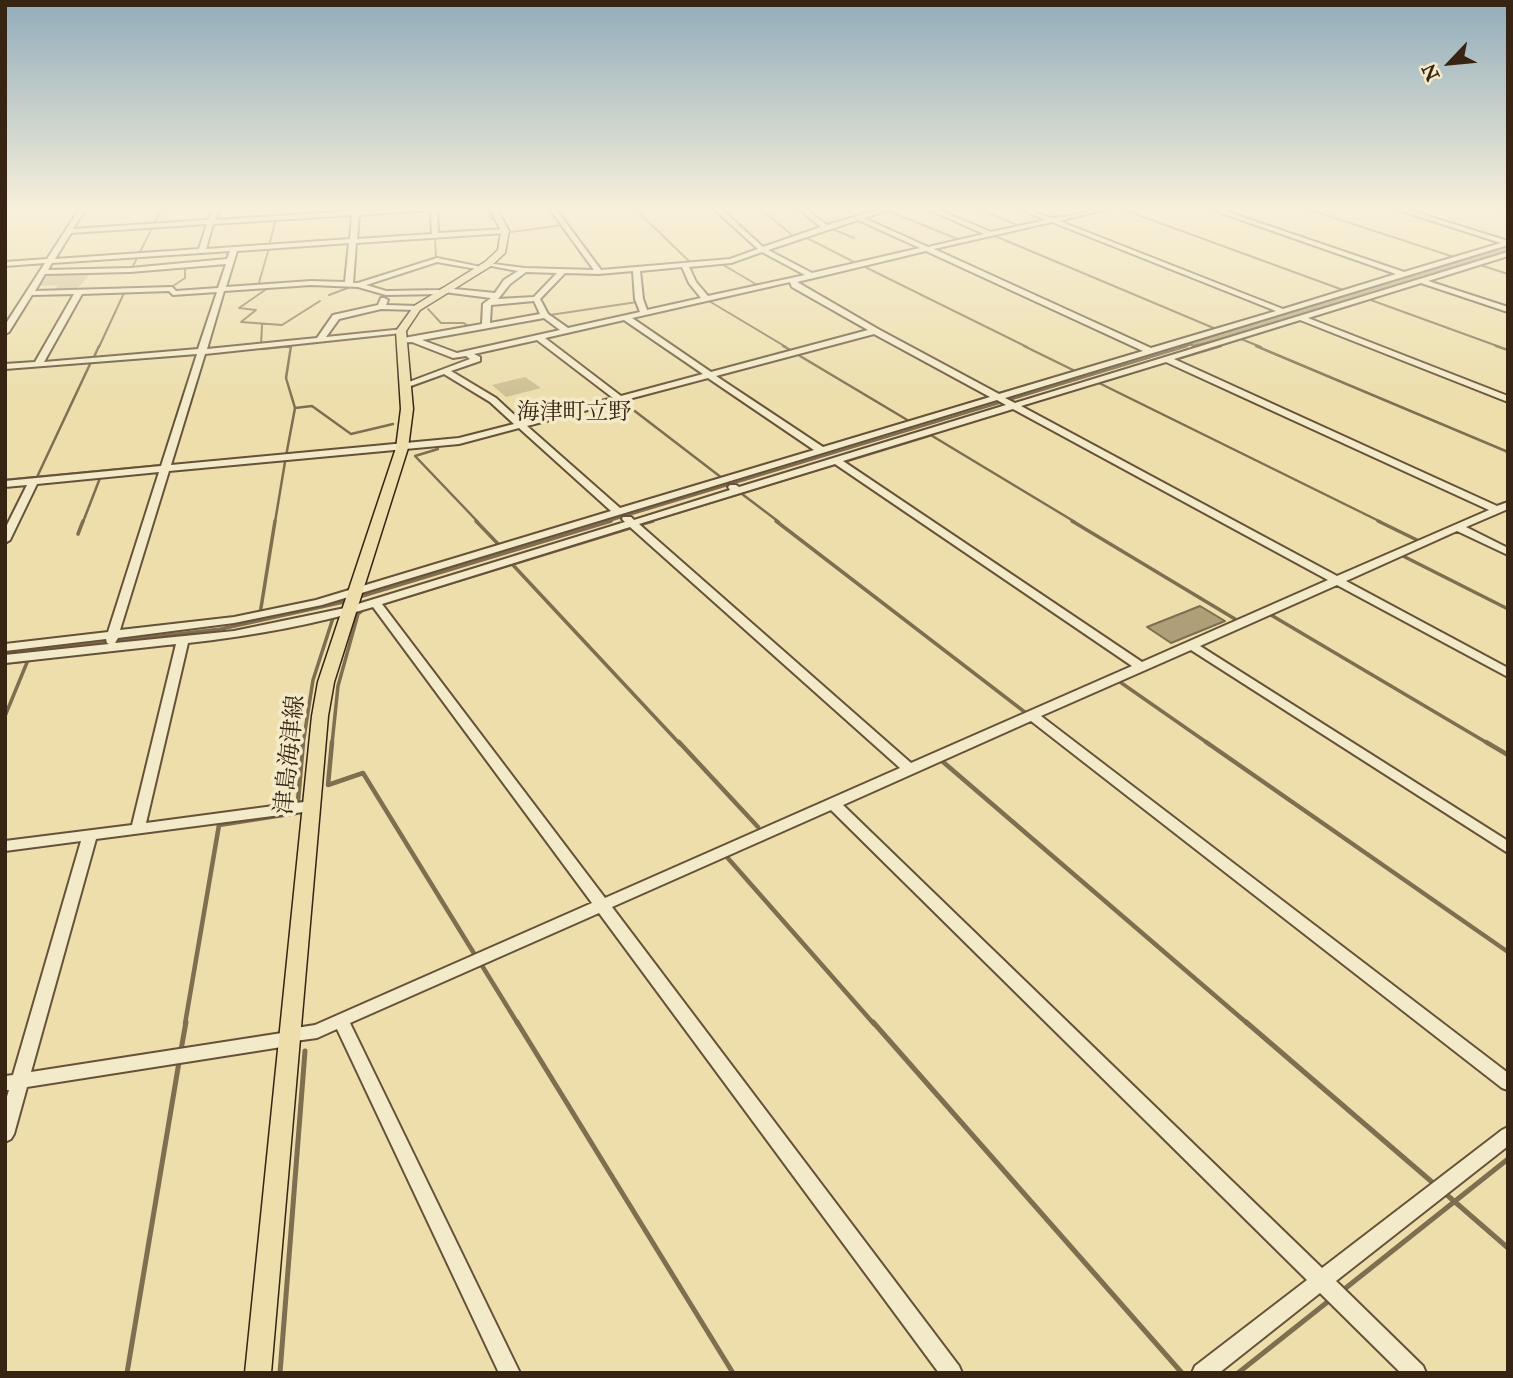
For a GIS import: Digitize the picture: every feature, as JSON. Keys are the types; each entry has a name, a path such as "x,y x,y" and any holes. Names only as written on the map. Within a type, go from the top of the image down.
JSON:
{"main road":[{"path":"405,337 417,309 474,272"},
{"name":"津島海津線","path":"258,1373 321,705 351,600 402,448 407,426 405,337"}],"street":[{"path":"5,332 43,272"},
{"path":"111,640 227,272"},
{"path":"353,272 353,284"},
{"path":"29,293 172,289 173,293 353,284 394,272"},
{"path":"486,326 487,304 495,299 507,282 521,272"},
{"path":"353,284 386,293 442,291 495,299 536,299 562,272"},
{"path":"636,272 639,299 645,314"},
{"path":"688,272 693,283 708,300"},
{"path":"806,272 813,276"},
{"path":"405,337 452,355 468,353 829,272"},
{"path":"977,272 1150,351"},
{"path":"1184,272 1283,311"},
{"path":"1397,272 1508,310"},
{"path":"5,648 111,640 183,639 261,629 730,485 821,451 1414,272"},
{"path":"5,659 351,600 375,602 730,485 835,460 1446,272"},
{"path":"797,280 793,281 795,285 875,331 1508,673"},
{"path":"38,364 79,292"},
{"path":"381,307 386,293"},
{"path":"536,299 545,315 567,331"},
{"path":"319,341 336,317 381,307 417,309"},
{"path":"5,367 319,341 405,337 545,315"},
{"path":"626,318 821,451"},
{"path":"1301,318 1508,399"},
{"path":"5,484 459,441 875,331"},
{"path":"538,337 621,400"},
{"path":"405,385 477,359 468,353"},
{"path":"1167,359 1503,507"},
{"path":"445,372 493,400 909,769"},
{"path":"835,460 1141,667"},
{"path":"5,540 33,482"},
{"path":"13,1082 317,1031 1503,507"},
{"path":"1457,527 1508,552"},
{"path":"375,602 952,1373"},
{"path":"138,828 183,639"},
{"path":"1191,645 1508,848"},
{"path":"1032,715 1508,1083"},
{"path":"833,803 1416,1373"},
{"path":"5,846 311,806"},
{"path":"5,1134 13,1082 90,835"},
{"path":"341,1021 510,1373"},
{"path":"1202,1373 1324,1283 1508,1135"}],"shaded area":[{"path":"92,272 75,291 54,291 58,285 37,286 51,273"},
{"path":"1421,272 1439,272 1219,340 1193,346 1188,343"},
{"path":"525,377 541,388 506,397 492,385"},
{"path":"1200,606 1225,621 1171,643 1147,627"}],"waterway":[{"path":"170,288 185,278 185,272"},
{"path":"258,286 262,272"},
{"path":"736,272 759,286"},
{"path":"876,272 1027,347"},
{"path":"1081,272 1216,329"},
{"path":"1295,272 1343,290"},
{"path":"1503,272 1508,274"},
{"path":"1289,307 1371,282"},
{"path":"329,295 353,286"},
{"path":"268,288 239,308 256,310 241,322 282,325 320,301"},
{"path":"99,347 124,293"},
{"path":"1368,299 1500,347"},
{"path":"1307,319 1369,300"},
{"path":"709,301 786,347"},
{"path":"550,315 637,302"},
{"path":"428,309 441,323 464,323 469,327"},
{"path":"1241,339 1303,320"},
{"path":"261,345 262,325"},
{"path":"1215,347 1241,339"},
{"path":"1241,339 1261,347"},
{"path":"1181,347 1192,344"},
{"path":"93,359 99,346"},
{"path":"783,346 794,352"},
{"path":"1024,346 1075,371"},
{"path":"605,522 1187,346"},
{"path":"1174,360 1221,346"},
{"path":"1256,346 1508,452"},
{"path":"1496,346 1508,350"},
{"path":"261,349 281,347"},
{"path":"281,347 291,347"},
{"path":"281,347 291,347"},
{"path":"291,347 286,378 295,408"},
{"path":"1000,393 1144,351"},
{"path":"800,356 909,421"},
{"path":"1169,361 1099,383 1381,522"},
{"path":"37,477 91,362"},
{"path":"925,417 991,396"},
{"path":"623,402 722,478"},
{"path":"295,408 312,406 351,434 393,424"},
{"path":"286,454 295,408"},
{"path":"844,462 931,435"},
{"path":"931,435 1075,522"},
{"path":"438,449 415,456 478,522"},
{"path":"171,465 286,454"},
{"path":"275,522 285,462"},
{"path":"648,522 837,464"},
{"path":"37,477 163,465"},
{"path":"5,480 37,477"},
{"path":"83,522 100,478"},
{"path":"742,494 779,522"},
{"path":"78,534 83,521"},
{"path":"260,614 275,521"},
{"path":"476,521 499,545"},
{"path":"359,597 611,521"},
{"path":"639,525 653,521"},
{"path":"776,521 1026,713"},
{"path":"1072,521 1235,619"},
{"path":"1378,521 1417,540"},
{"path":"512,564 630,528"},
{"path":"1403,556 1508,609"},
{"path":"382,604 512,564"},
{"path":"512,564 680,744"},
{"path":"5,654 221,629 348,601"},
{"path":"332,744 338,686 358,614 363,610"},
{"path":"1271,615 1489,744"},
{"path":"303,744 313,680 333,618"},
{"path":"5,716 28,660"},
{"path":"5,663 27,661"},
{"path":"1120,682 1209,744"},
{"path":"298,801 303,742"},
{"path":"332,742 328,785 363,773 475,955"},
{"path":"679,742 758,827"},
{"path":"1206,742 1508,952"},
{"path":"1486,742 1508,755"},
{"path":"942,761 1248,1024"},
{"path":"185,1024 219,825 296,813"},
{"path":"726,856 874,1024"},
{"path":"481,964 518,1024"},
{"path":"181,1050 186,1022"},
{"path":"517,1022 733,1373"},
{"path":"873,1022 1182,1373"},
{"path":"1246,1022 1432,1182"},
{"path":"280,1373 305,1051"},
{"path":"127,1373 179,1062"},
{"path":"1455,1202 1508,1159"},
{"path":"1447,1195 1455,1202"},
{"path":"1342,1291 1455,1202"},
{"path":"1455,1202 1508,1248"},
{"path":"1238,1373 1330,1300"}],"district":[{"name":"海津町立野","path":"574,413"}]}
